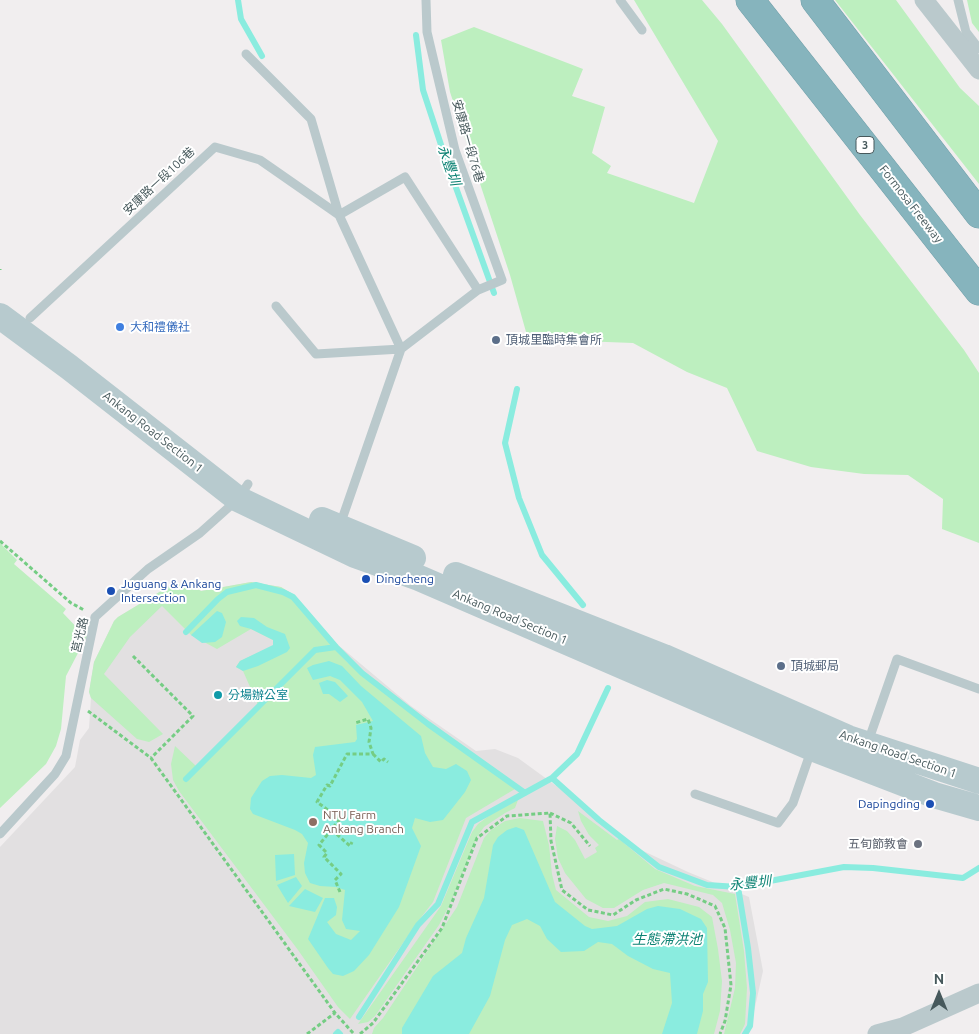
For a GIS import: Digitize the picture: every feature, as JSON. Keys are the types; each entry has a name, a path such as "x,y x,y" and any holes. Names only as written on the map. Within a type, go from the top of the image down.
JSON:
{"highway":[{"name":"Formosa Freeway","path":"750,0 979,291"},
{"path":"815,0 979,214"}],"main road":[{"name":"Ankang Road Section 1","path":"0,297 30,318 243,492 339,528 664,657 848,738 979,781"},
{"name":"Ankang Road Section 1","path":"0,316 243,492 355,555 419,578 812,748 934,795 979,808"}],"street":[{"path":"930,3 979,70"},
{"path":"877,1034 904,1027 979,993"}],"lane":[{"name":"安康路一段76巷","path":"426,0 427,32 455,150 502,280 481,289"},
{"path":"620,0 642,30"},
{"path":"958,0 966,32 979,49"},
{"path":"246,54 311,120 339,215 400,349 339,528"},
{"name":"安康路一段106巷","path":"30,318 214,147 260,160 339,215"},
{"path":"276,306 316,354 400,349 481,289 405,177 339,215"},
{"name":"莒光路","path":"0,834 55,774 66,756 95,617 148,570 200,533 243,492"},
{"path":"867,744 897,659 979,689"},
{"path":"695,794 778,822 793,803 812,748"}],"path":[{"path":"0,541 71,603"},
{"path":"133,656 193,716 151,758"},
{"path":"78,703 151,758 335,1013 354,1034"},
{"path":"355,722 368,719 371,728 369,742 373,754 380,764 384,759 388,762"},
{"path":"340,892 335,880 341,874 324,857 327,853 319,845 340,820 317,802 327,785 330,786 347,754 373,754"},
{"path":"550,813 551,841 562,890 588,910 613,915 636,900 664,889 687,894 715,906 725,928 731,985 726,1021 720,1034"},
{"path":"360,1034 373,1023 442,928 477,838 507,816 550,813 571,823 590,846"},
{"path":"332,830 350,846 352,842"},
{"path":"307,1034 335,1013"}],"shaded area":[{"path":"634,0 702,0 722,24 860,215 964,350 979,373 979,543 942,529 943,499 908,475 864,474 811,467 757,451 727,388 687,372 633,343 528,339 510,275 450,92 441,40 474,27 583,69 572,96 605,107 592,153 611,166 607,173 694,203 718,141"},
{"path":"835,0 896,0 960,88 979,106 979,184"},
{"path":"967,0 979,0 979,32 972,23"},
{"path":"0,543 17,560 14,564 66,609 63,613 82,633 86,629 89,632 66,676 61,729 56,746 46,764 0,808"},
{"name":"NTU Farm Ankang Branch","path":"251,582 281,587 294,595 337,644 411,706 476,751 495,749 518,758 637,848 688,872 749,897 763,971 749,1034 0,1034 0,847 75,767 80,740 89,728 91,698 89,692 94,662 114,621 171,585 184,584 193,586 201,591"},
{"path":"251,582 281,587 294,595 334,641 330,644 347,662 409,712 515,789 466,818 433,902 350,1019 338,1007 298,950 179,791 173,780 171,764 175,746 196,766 258,705 243,671 236,667 240,661 273,646 273,640 251,629 217,649 191,635 162,606 130,637 104,674 163,734 149,742 137,739 91,698 89,692 94,662 114,621 118,617 171,585 184,584 193,586 201,591"},
{"path":"518,800 515,808 484,827 477,837 449,906 439,925 375,1016 368,1022 358,1024 441,906 472,832 478,824 494,812"},
{"path":"578,811 617,840 619,839 655,869 695,886 735,894 744,951 747,988 745,1024 740,1034 724,1034 735,988 736,963 730,930 722,903 713,895 664,883 643,890 614,908 603,908 586,899 565,873 558,858 555,839 557,826 567,831 575,840 585,859 597,852 595,848 599,845 589,835"},
{"path":"520,818 543,821 556,890 589,917 608,921 627,916 645,902 668,899 699,907 712,917 722,981 720,1011 714,1034 372,1034 374,1028 383,1018 457,907 484,838 491,830 505,821"}],"water":[{"path":"217,611 222,613 226,622 222,637 215,642 202,643 191,635"},
{"path":"241,617 254,618 267,627 285,634 290,648 287,652 258,666 243,671 236,667 240,661 273,645 273,640 251,629 240,626 237,621"},
{"path":"329,661 342,666 361,686 421,736 425,753 433,767 446,769 456,764 467,771 471,780 465,792 443,820 430,822 415,818 412,828 421,846 399,907 369,955 354,971 343,976 333,974 308,939 325,898 334,898 337,907 336,915 327,922 336,934 351,940 360,931 346,929 342,920 345,890 310,883 305,873 304,863 308,843 302,834 253,814 250,809 251,798 262,781 270,776 282,775 311,778 316,775 313,755 315,747 355,742 357,739 356,725 373,721 362,702 340,680 330,676 313,680 307,668"},
{"path":"327,680 335,682 348,696 340,702 329,694 323,694 319,683"},
{"name":"生態滯洪池","path":"516,827 524,830 555,902 585,926 592,929 617,926 647,909 658,906 680,909 701,919 707,928 708,982 703,994 703,1011 697,1034 662,1034 672,1003 670,973 653,969 628,956 612,944 598,942 584,951 561,952 547,939 540,926 527,919 512,925 505,940 490,996 469,1034 402,1034 402,1028 433,976 462,953 466,938 484,898 493,845 498,837 507,830"},
{"path":"294,854 295,875 276,881 275,855"},
{"path":"296,877 302,886 288,903 277,885"},
{"path":"305,889 323,898 315,912 289,906"}],"waterway":[{"path":"238,0 241,19 262,56"},
{"name":"永豐圳","path":"416,35 423,90 494,293"},
{"name":"永豐圳","path":"517,389 505,443 519,498 542,555 583,605"},
{"path":"186,632 227,592 256,585 283,592 293,597 336,647 362,673 428,724 525,793"},
{"path":"186,779 315,650 336,647"},
{"name":"永豐圳","path":"359,1017 418,925 438,904 472,822 552,778 577,754 608,688"},
{"name":"永豐圳","path":"552,778 599,820 659,867 707,885 738,887 844,867 873,868 963,878 979,868"},
{"path":"738,887 753,993 750,1026 745,1034"},
{"name":"永豐圳","path":"336,1034 338,1032 340,1034"}],"place":[{"name":"大和禮儀社","path":"120,327"},
{"name":"頂城里臨時集會所","path":"496,340"},
{"name":"Dingcheng","path":"366,579"},
{"name":"Juguang & Ankang Intersection","path":"111,591"},
{"name":"頂城郵局","path":"781,666"},
{"name":"分場辦公室","path":"218,695"},
{"name":"Dapingding","path":"930,804"},
{"name":"NTU Farm Ankang Branch","path":"313,822"},
{"name":"五旬節教會","path":"918,844"}]}
